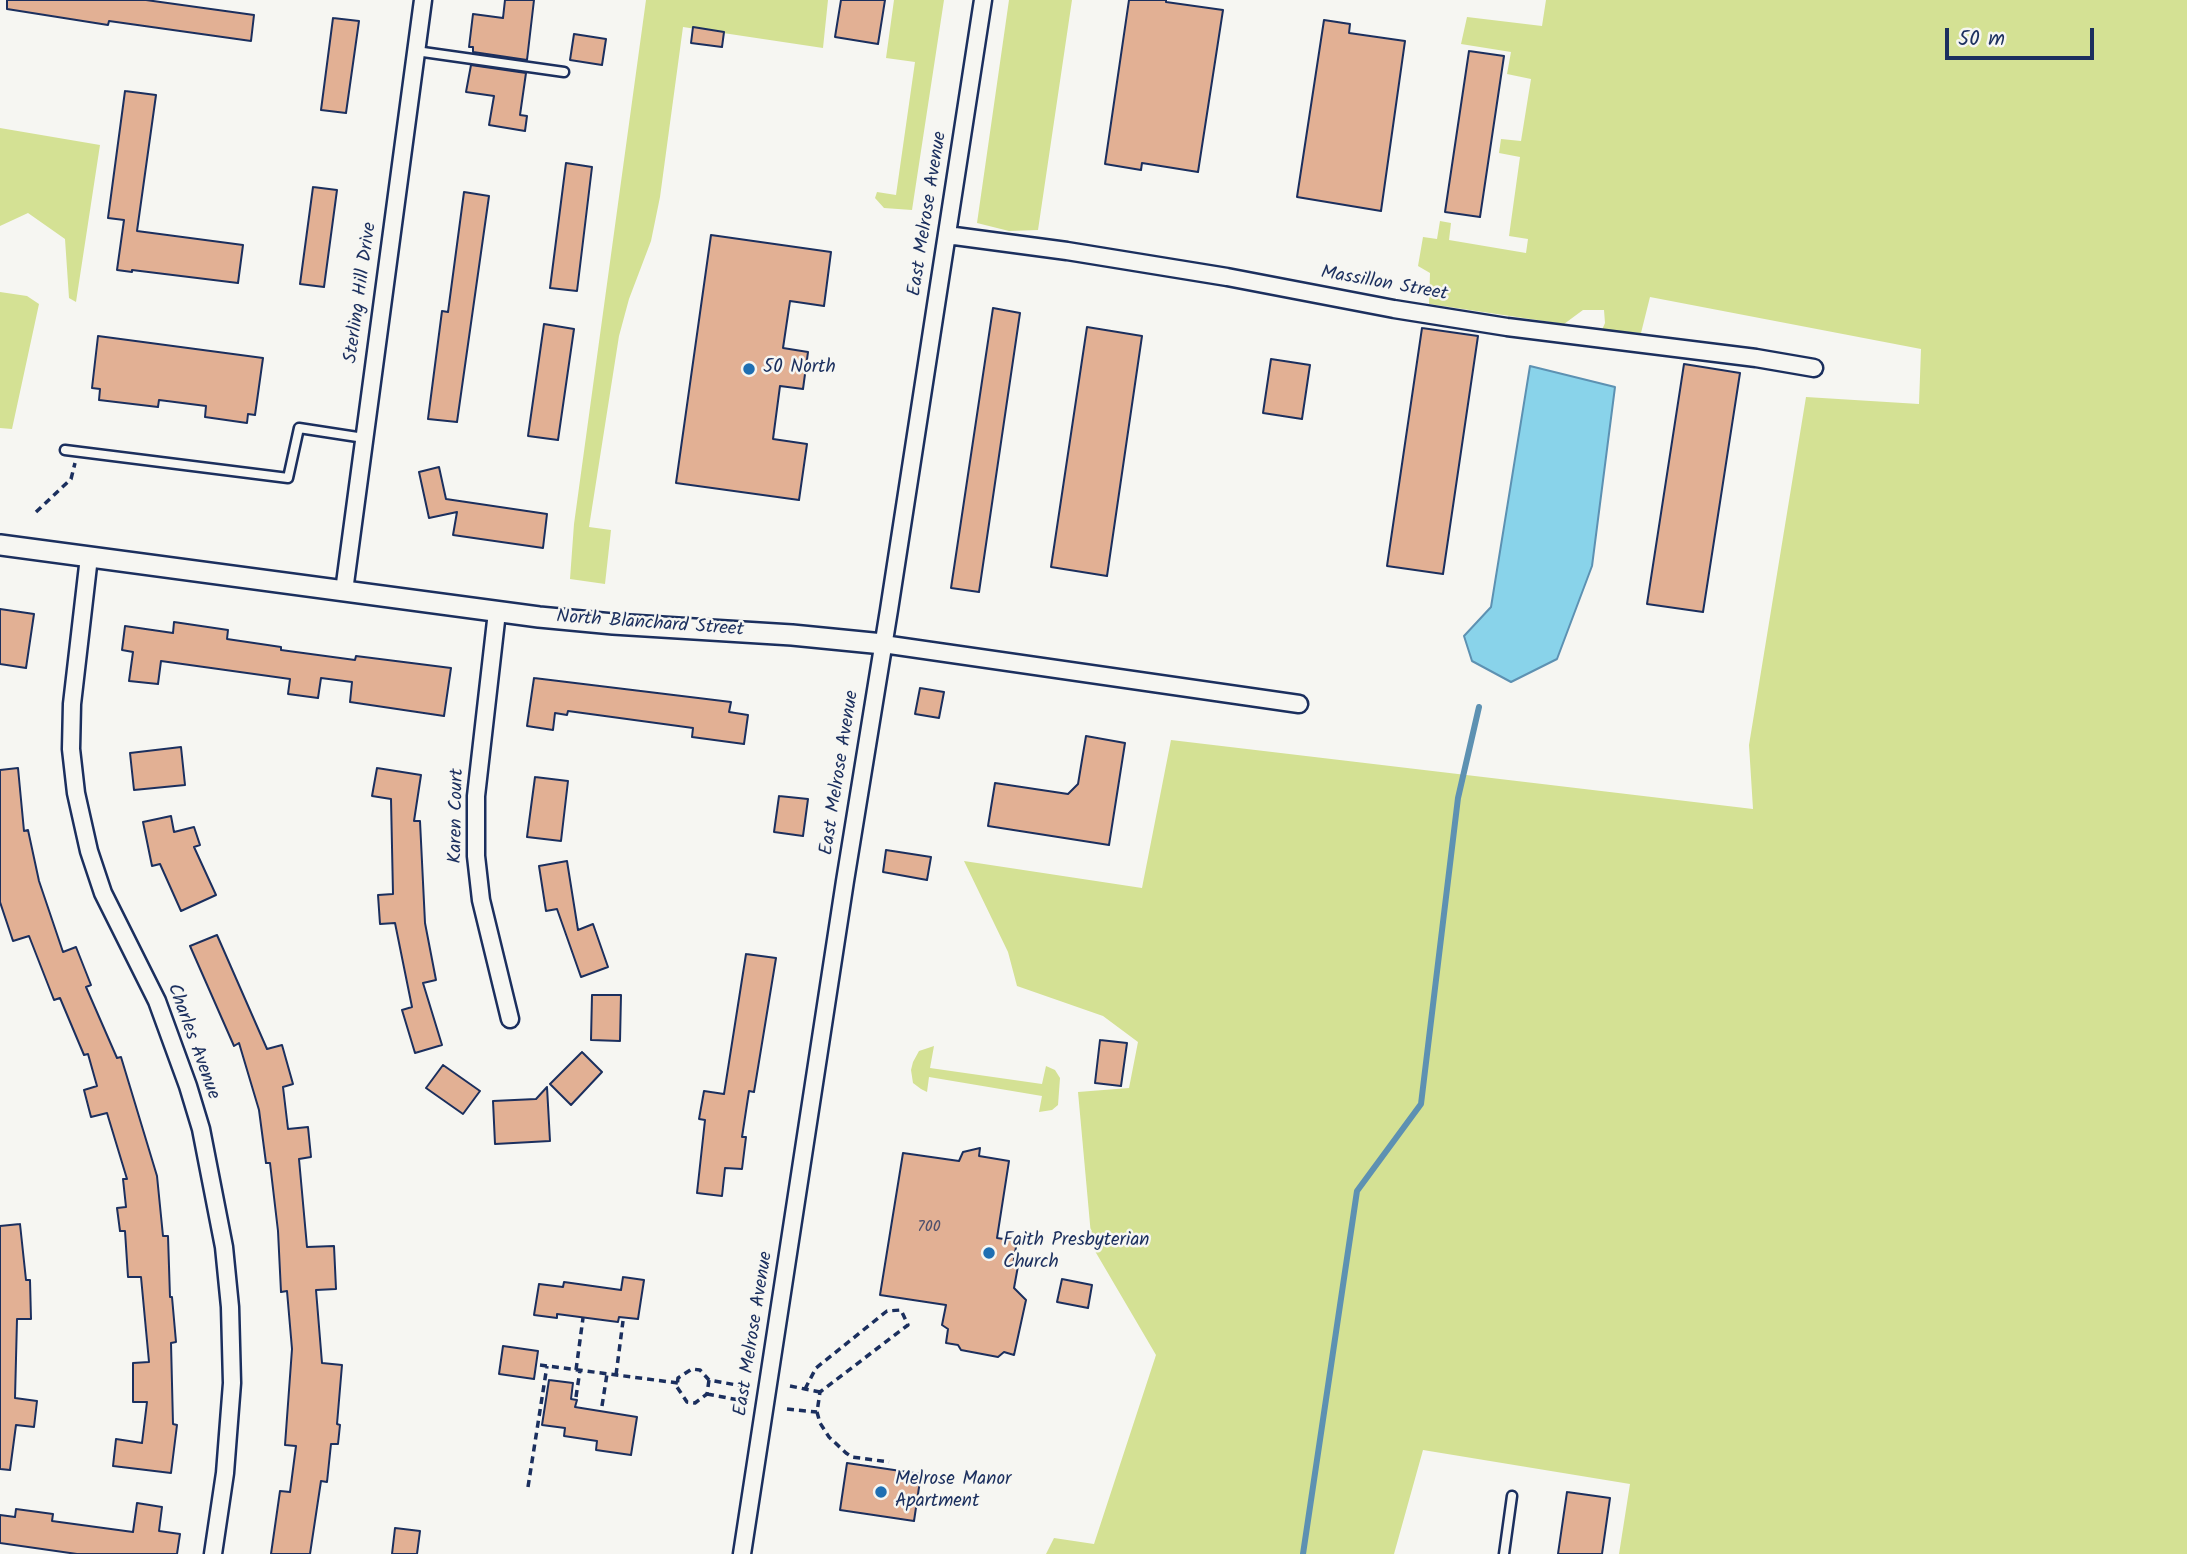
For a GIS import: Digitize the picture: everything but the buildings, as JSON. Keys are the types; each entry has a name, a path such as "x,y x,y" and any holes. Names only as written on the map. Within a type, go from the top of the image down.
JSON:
{"street":[{"name":"Sterling Hill Drive","path":"344,591 423,0"},
{"name":"East Melrose Avenue","path":"742,1554 984,0"},
{"name":"Massillon Street","path":"947,235 1214,275 1507,327 1756,358 1814,368"},
{"name":"North Blanchard Street","path":"0,545 497,612 613,624 792,635 883,644 1299,704"},
{"name":"Charles Avenue","path":"89,557 72,704 71,749 76,793 89,851 103,893 157,1001 188,1086 201,1129 224,1247 230,1307 232,1383 225,1473 214,1554"},
{"name":"Karen Court","path":"497,612 476,796 476,856 481,900 510,1019"}],"lane":[{"path":"416,51 564,72"},
{"path":"65,450 288,478 299,428 364,438"},
{"path":"1504,1554 1513,1496"}],"path":[{"path":"36,512 71,478 78,451"},
{"path":"805,1389 816,1368 887,1311 901,1310 908,1325 820,1392 817,1412 829,1437 846,1453 852,1457 889,1462"},
{"path":"576,1397 583,1318"},
{"path":"617,1375 623,1321"},
{"path":"540,1366 678,1382"},
{"path":"528,1487 547,1366"},
{"path":"709,1380 706,1394 695,1403 687,1402 677,1387 678,1378 692,1369 700,1370 709,1380 742,1386"},
{"path":"602,1406 607,1374"},
{"path":"790,1386 820,1392"},
{"path":"706,1394 739,1400"},
{"path":"787,1409 817,1412"}],"green space":[{"path":"646,0 828,0 823,48 683,27 660,197 651,241 629,299 619,336 589,527 611,530 605,584 570,579 574,524"},
{"path":"894,0 944,0 912,210 884,208 875,198 877,192 896,195 915,62 886,58"},
{"path":"1009,0 1072,0 1038,230 1009,231 977,223"},
{"path":"1546,0 2187,0 2187,1554 1619,1554 1630,1484 1423,1450 1394,1554 1046,1554 1054,1538 1094,1544 1156,1355 1092,1246 1078,1092 1129,1088 1138,1042 1103,1016 1017,986 1008,952 964,861 1142,888 1171,740 1753,809 1749,745 1806,397 1919,404 1921,349 1650,297 1641,333 1602,330 1605,323 1604,310 1583,310 1564,324 1429,304 1430,273 1418,266 1423,237 1437,239 1440,221 1451,223 1449,240 1526,253 1528,239 1509,236 1520,157 1499,153 1501,139 1521,141 1531,79 1507,74 1511,52 1461,44 1467,17 1542,26"},
{"path":"0,128 100,145 76,302 69,298 65,239 28,213 0,226"},
{"path":"0,292 27,296 39,304 12,429 0,428"},
{"path":"934,1046 930,1068 1042,1084 1046,1066 1055,1070 1060,1078 1058,1105 1052,1110 1039,1112 1042,1096 929,1077 927,1092 913,1083 911,1070 919,1051"}],"water":[{"path":"1530,366 1615,387 1592,566 1557,659 1511,682 1472,661 1464,636 1491,607"}],"waterway":[{"path":"1303,1554 1357,1191 1421,1104 1458,798 1479,707"}],"place":[{"name":"50 North","path":"749,369"},
{"name":"Faith Presbyterian Church","path":"989,1253"},
{"name":"Melrose Manor Apartment","path":"881,1492"}]}
